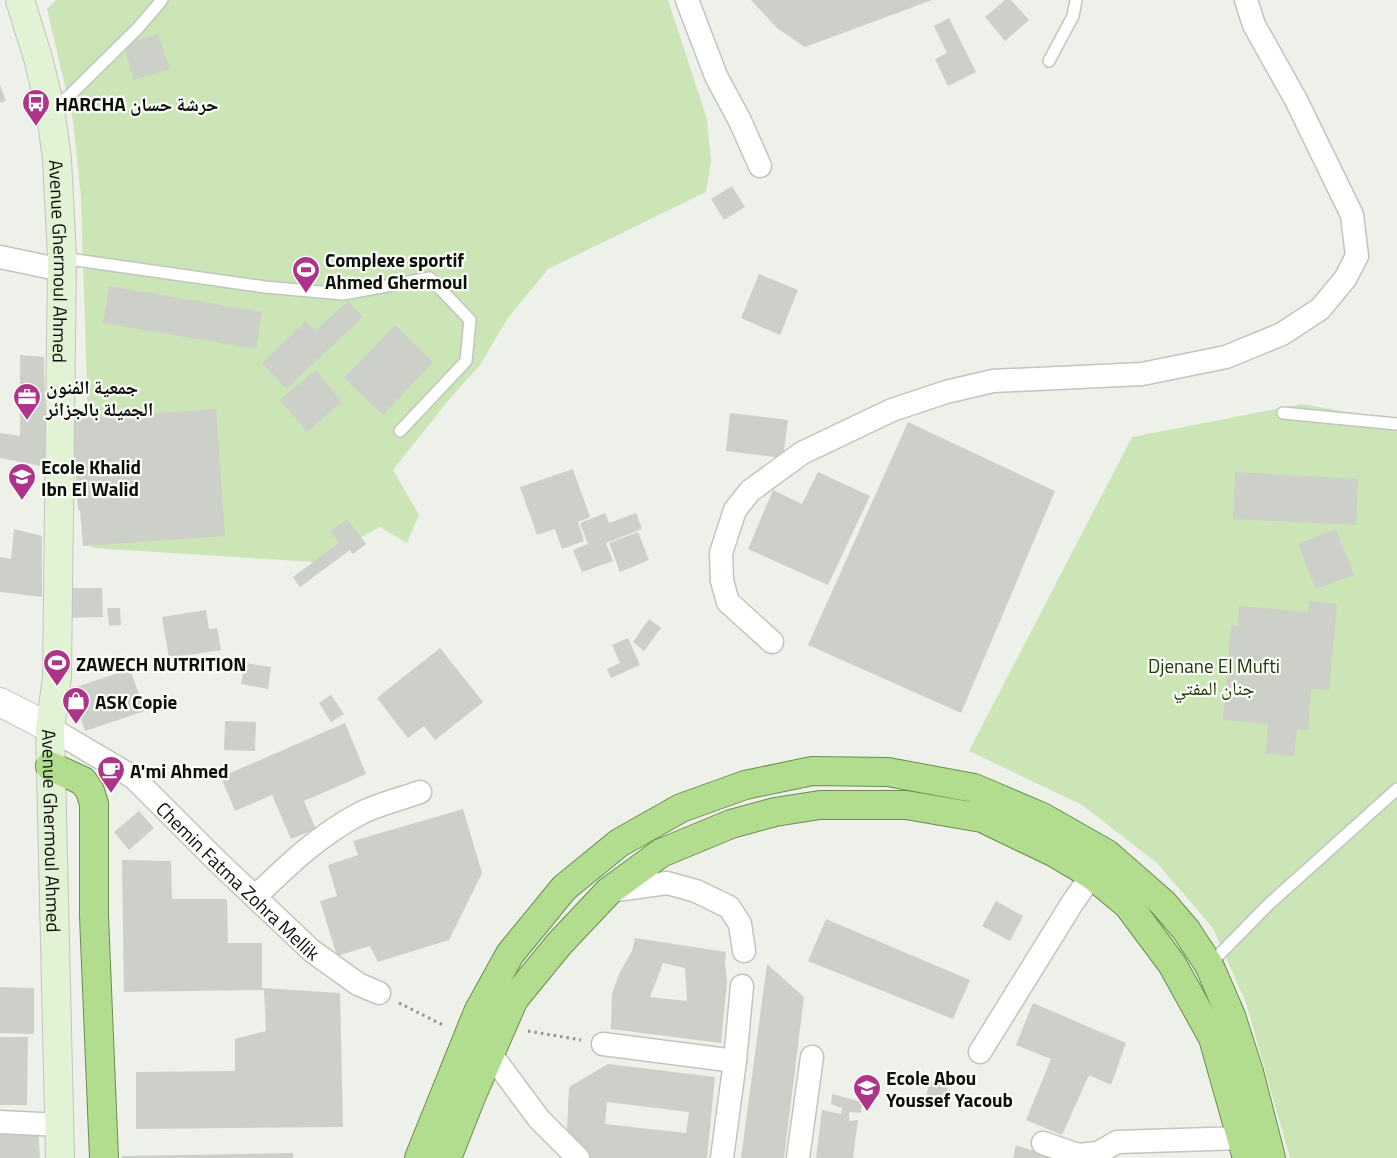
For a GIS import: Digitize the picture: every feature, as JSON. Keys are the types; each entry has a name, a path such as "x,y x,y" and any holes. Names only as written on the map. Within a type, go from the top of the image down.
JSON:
{"highway":[{"path":"50,766 83,781 90,791 94,804 94,916 104,1158"},
{"path":"419,1158 478,1012 510,954 564,888 618,843 681,808 745,785 812,771 888,772 974,788 1042,817 1107,854 1163,903 1186,930 1209,965 1231,1016 1249,1072 1271,1158"},
{"path":"447,1158 471,1097 514,999 559,944 609,891 661,853 731,824 775,812 820,805 906,805 982,818 1055,853 1092,876 1128,905 1172,964 1213,1038 1245,1148"}],"main road":[{"name":"Avenue Ghermoul Ahmed","path":"20,0 38,58 50,107 57,158 62,264 58,677 50,728 60,1158"}],"street":[{"path":"687,0 716,76 740,121 760,166"},
{"path":"772,642 728,602 722,581 720,553 735,510 750,492 802,453 892,410 946,392 993,381 1142,374 1226,357 1282,334 1320,308 1345,279 1357,256 1352,215 1296,100 1254,25 1246,0"},
{"path":"0,257 62,264"},
{"name":"Chemin Fatma Zohra Mellik","path":"0,702 50,728 134,777 312,951 358,984 379,993"},
{"path":"255,897 322,836 363,812 420,792"},
{"path":"980,1052 1073,902 1092,876"},
{"path":"609,891 667,883 696,891 729,906 740,924 744,951"},
{"path":"722,1158 735,1061 742,986"},
{"path":"603,1044 735,1061"},
{"path":"490,1053 539,1119 578,1158"},
{"path":"798,1158 812,1057"},
{"path":"0,1122 60,1125"},
{"path":"1043,1143 1078,1154 1115,1150 1245,1148"}],"lane":[{"path":"50,107 68,98 138,28 162,0"},
{"path":"1049,61 1074,16 1076,0"},
{"path":"62,264 343,294 430,278 470,320 466,361 400,431"},
{"path":"1282,413 1397,424"},
{"path":"1209,965 1268,905 1397,789"}],"path":[{"path":"379,993 468,1037"},
{"path":"502,1026 603,1044"}],"green space":[{"name":"Complexe sportif Ahmed Ghermoul","path":"56,0 668,0 707,119 711,161 706,192 548,269 507,319 480,365 447,402 393,470 419,515 407,543 380,527 315,562 92,548 81,197 73,120 47,9"},
{"name":"Djenane El Mufti جنان المفتي","path":"1302,404 1397,421 1397,1158 1290,1158 1246,1003 1213,928 1157,863 1082,805 969,751 1132,437"}],"building":[{"path":"751,0 932,0 805,47 777,28"},
{"path":"1005,0 1011,0 1029,20 1005,41 985,17"},
{"path":"949,18 976,72 948,86 935,59 947,53 934,26"},
{"path":"158,34 170,69 134,80 123,45"},
{"path":"0,85 6,101 0,103"},
{"path":"732,186 745,207 724,220 711,199"},
{"path":"759,274 798,290 780,335 741,318"},
{"path":"109,286 262,312 256,349 103,323"},
{"path":"348,301 363,317 286,389 262,363 306,321 315,331"},
{"path":"395,325 433,362 383,415 344,378"},
{"path":"20,355 44,357 46,467 0,458 0,433 20,436"},
{"path":"316,370 342,402 307,432 280,400"},
{"path":"216,409 225,536 83,546 80,510 78,510 72,419"},
{"path":"730,413 788,420 783,458 726,451"},
{"path":"908,422 1055,491 961,713 808,645"},
{"path":"573,469 590,517 578,522 584,541 562,549 555,529 537,535 520,487"},
{"path":"818,472 870,496 828,585 748,549 773,490 802,504"},
{"path":"1235,472 1358,479 1356,525 1233,519"},
{"path":"605,513 609,523 636,513 642,529 606,543 613,561 582,572 573,550 588,544 580,523"},
{"path":"347,519 366,544 353,554 350,550 300,587 293,577 339,543 330,531"},
{"path":"14,529 42,536 42,597 0,592 0,557 11,559"},
{"path":"1336,529 1354,575 1316,589 1298,544"},
{"path":"638,532 649,560 620,572 609,543"},
{"path":"66,588 102,588 103,617 67,618"},
{"path":"1309,601 1337,604 1329,690 1311,689 1308,730 1297,729 1294,756 1265,754 1268,724 1223,720 1231,626 1238,626 1239,606 1308,612"},
{"path":"107,608 120,608 121,625 109,626"},
{"path":"206,610 209,629 217,628 221,650 169,658 162,617"},
{"path":"649,619 661,628 644,651 633,642"},
{"path":"628,638 640,665 611,678 607,669 620,663 612,645"},
{"path":"440,648 483,702 435,740 424,726 408,738 377,698"},
{"path":"245,663 271,667 268,689 241,684"},
{"path":"130,669 145,711 85,731 70,689"},
{"path":"331,695 344,714 331,722 319,703"},
{"path":"225,721 256,722 255,751 224,750"},
{"path":"345,723 366,774 304,801 316,829 291,839 272,795 235,811 221,777"},
{"path":"463,809 482,873 449,940 378,962 370,946 337,956 320,901 337,896 328,865 358,855 353,841"},
{"path":"139,811 154,828 129,850 114,832"},
{"path":"122,860 171,861 172,899 227,899 228,943 262,943 262,988 340,993 343,1127 136,1129 136,1072 235,1071 235,1039 266,1031 264,990 124,992"},
{"path":"996,901 1023,916 1010,941 982,926"},
{"path":"826,919 970,980 953,1019 808,961"},
{"path":"635,938 726,952 727,981 721,1043 611,1029 612,993 620,972 632,951","holes":["663,963 685,968 687,1001 650,997"]},
{"path":"767,964 804,997 784,1158 741,1158"},
{"path":"0,987 34,988 34,1034 0,1033"},
{"path":"1033,1003 1126,1043 1111,1085 1089,1075 1062,1135 1026,1120 1051,1059 1016,1045"},
{"path":"0,1037 28,1037 27,1105 0,1105"},
{"path":"608,1064 715,1077 707,1158 590,1158 567,1129 569,1087","holes":["607,1102 689,1112 686,1133 605,1124"]},
{"path":"930,1082 948,1088 944,1102 926,1096"},
{"path":"832,1094 862,1102 861,1113 849,1112 849,1121 858,1120 853,1158 816,1158 822,1110 841,1114 842,1108 831,1104"},
{"path":"0,1124 38,1126 40,1158 0,1158"},
{"path":"1016,1145 1054,1158 1013,1158"},
{"path":"293,1153 293,1158 122,1158 122,1156"}],"place":[{"name":"HARCHA حرشة حسان","path":"36,127"},
{"name":"Complexe sportif Ahmed Ghermoul","path":"306,294"},
{"name":"جمعية الفنون الجميلة بالجزائر","path":"27,421"},
{"name":"Ecole Khalid Ibn El Walid","path":"22,501"},
{"name":"ZAWECH NUTRITION","path":"57,687"},
{"name":"ASK Copie","path":"76,725"},
{"name":"A'mi Ahmed","path":"111,794"},
{"name":"Ecole Abou Youssef Yacoub","path":"867,1112"}]}
